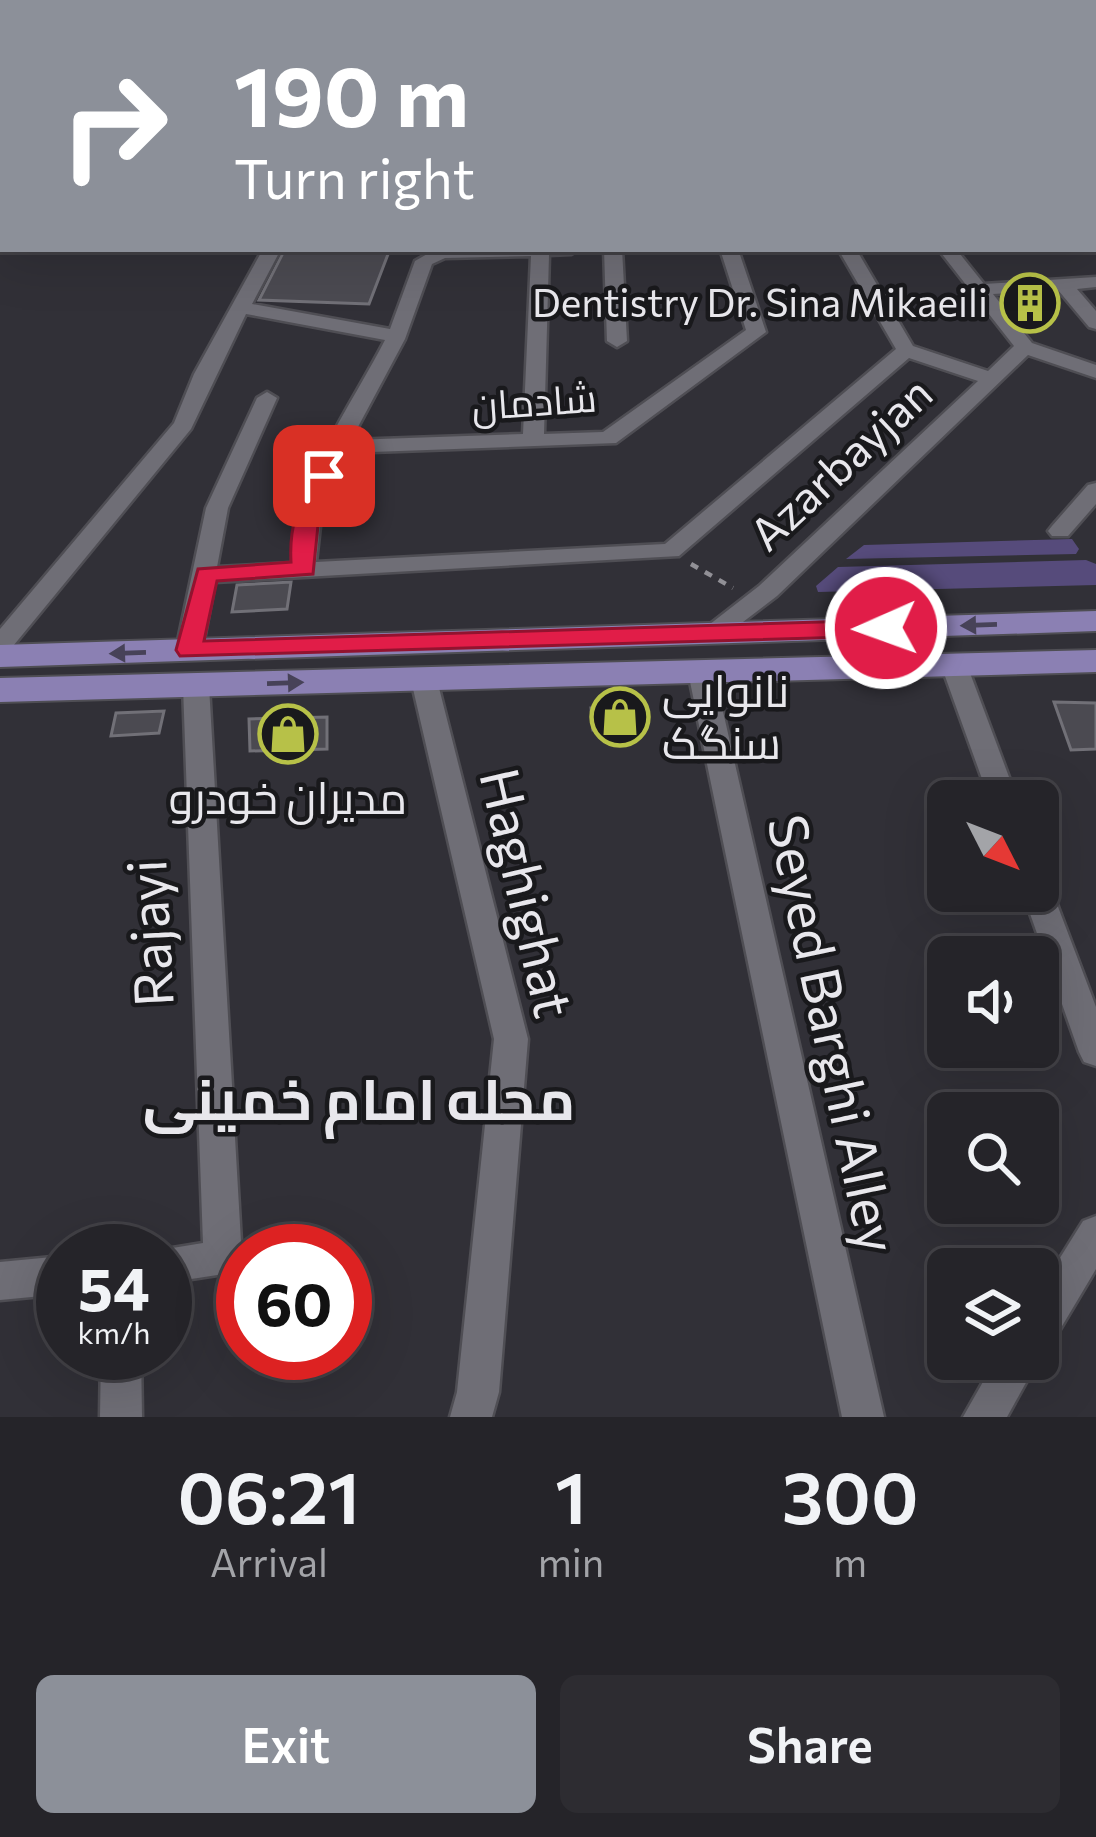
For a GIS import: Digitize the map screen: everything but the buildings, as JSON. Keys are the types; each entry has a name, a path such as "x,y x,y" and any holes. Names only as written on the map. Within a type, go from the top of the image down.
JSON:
{"main road":[{"path":"0,656 1096,621"},
{"path":"1060,622 1096,633"},
{"path":"0,690 1096,661"}],"street":[{"path":"847,0 863,0"},
{"path":"0,645 184,425 203,374 270,252"},
{"path":"304,569 302,539 308,506 396,336 424,261 458,252"},
{"path":"526,252 533,440"},
{"path":"613,252 617,340"},
{"name":"شادمان","path":"340,447 608,438 750,338 756,325 730,252"},
{"path":"849,252 906,350 992,379"},
{"path":"948,252 1024,347 1096,372"},
{"path":"976,290 1096,282"},
{"path":"1063,284 1096,323"},
{"path":"239,307 396,336"},
{"name":"Azarbayjan","path":"709,635 760,595 1024,347"},
{"path":"206,574 671,551 906,350"},
{"path":"189,650 217,508 267,398"},
{"path":"1060,531 1096,490"},
{"path":"760,595 799,631"},
{"path":"955,665 996,780"},
{"name":"Seyed Barghi Alley","path":"701,672 863,1417"},
{"name":"Haghighat","path":"424,680 511,1040 472,1417"},
{"name":"Rajayi","path":"192,1262 224,1259 196,686"},
{"path":"1045,912 1096,1052"},
{"path":"1059,1294 1096,1234"},
{"path":"0,1281 36,1278"},
{"path":"121,1380 122,1417"},
{"path":"984,1417 1006,1380"}],"path":[{"path":"671,551 760,595"}],"shaded area":[{"path":"1072,539 1079,549 1076,554 846,559 864,545"},
{"path":"1086,560 1096,564 1096,585 818,592 816,586 838,567"}],"place":[{"name":"Dentistry Dr. Sina Mikaeili","path":"1030,303"},
{"name":"نانوایی سنگک","path":"620,717"},
{"name":"مدیران خودرو","path":"288,734"}],"district":[{"name":"محله امام خمینی","path":"359,1100"}],"route":[{"path":"324,476 308,506 302,539 304,569 206,574 189,650 886,628"}]}
